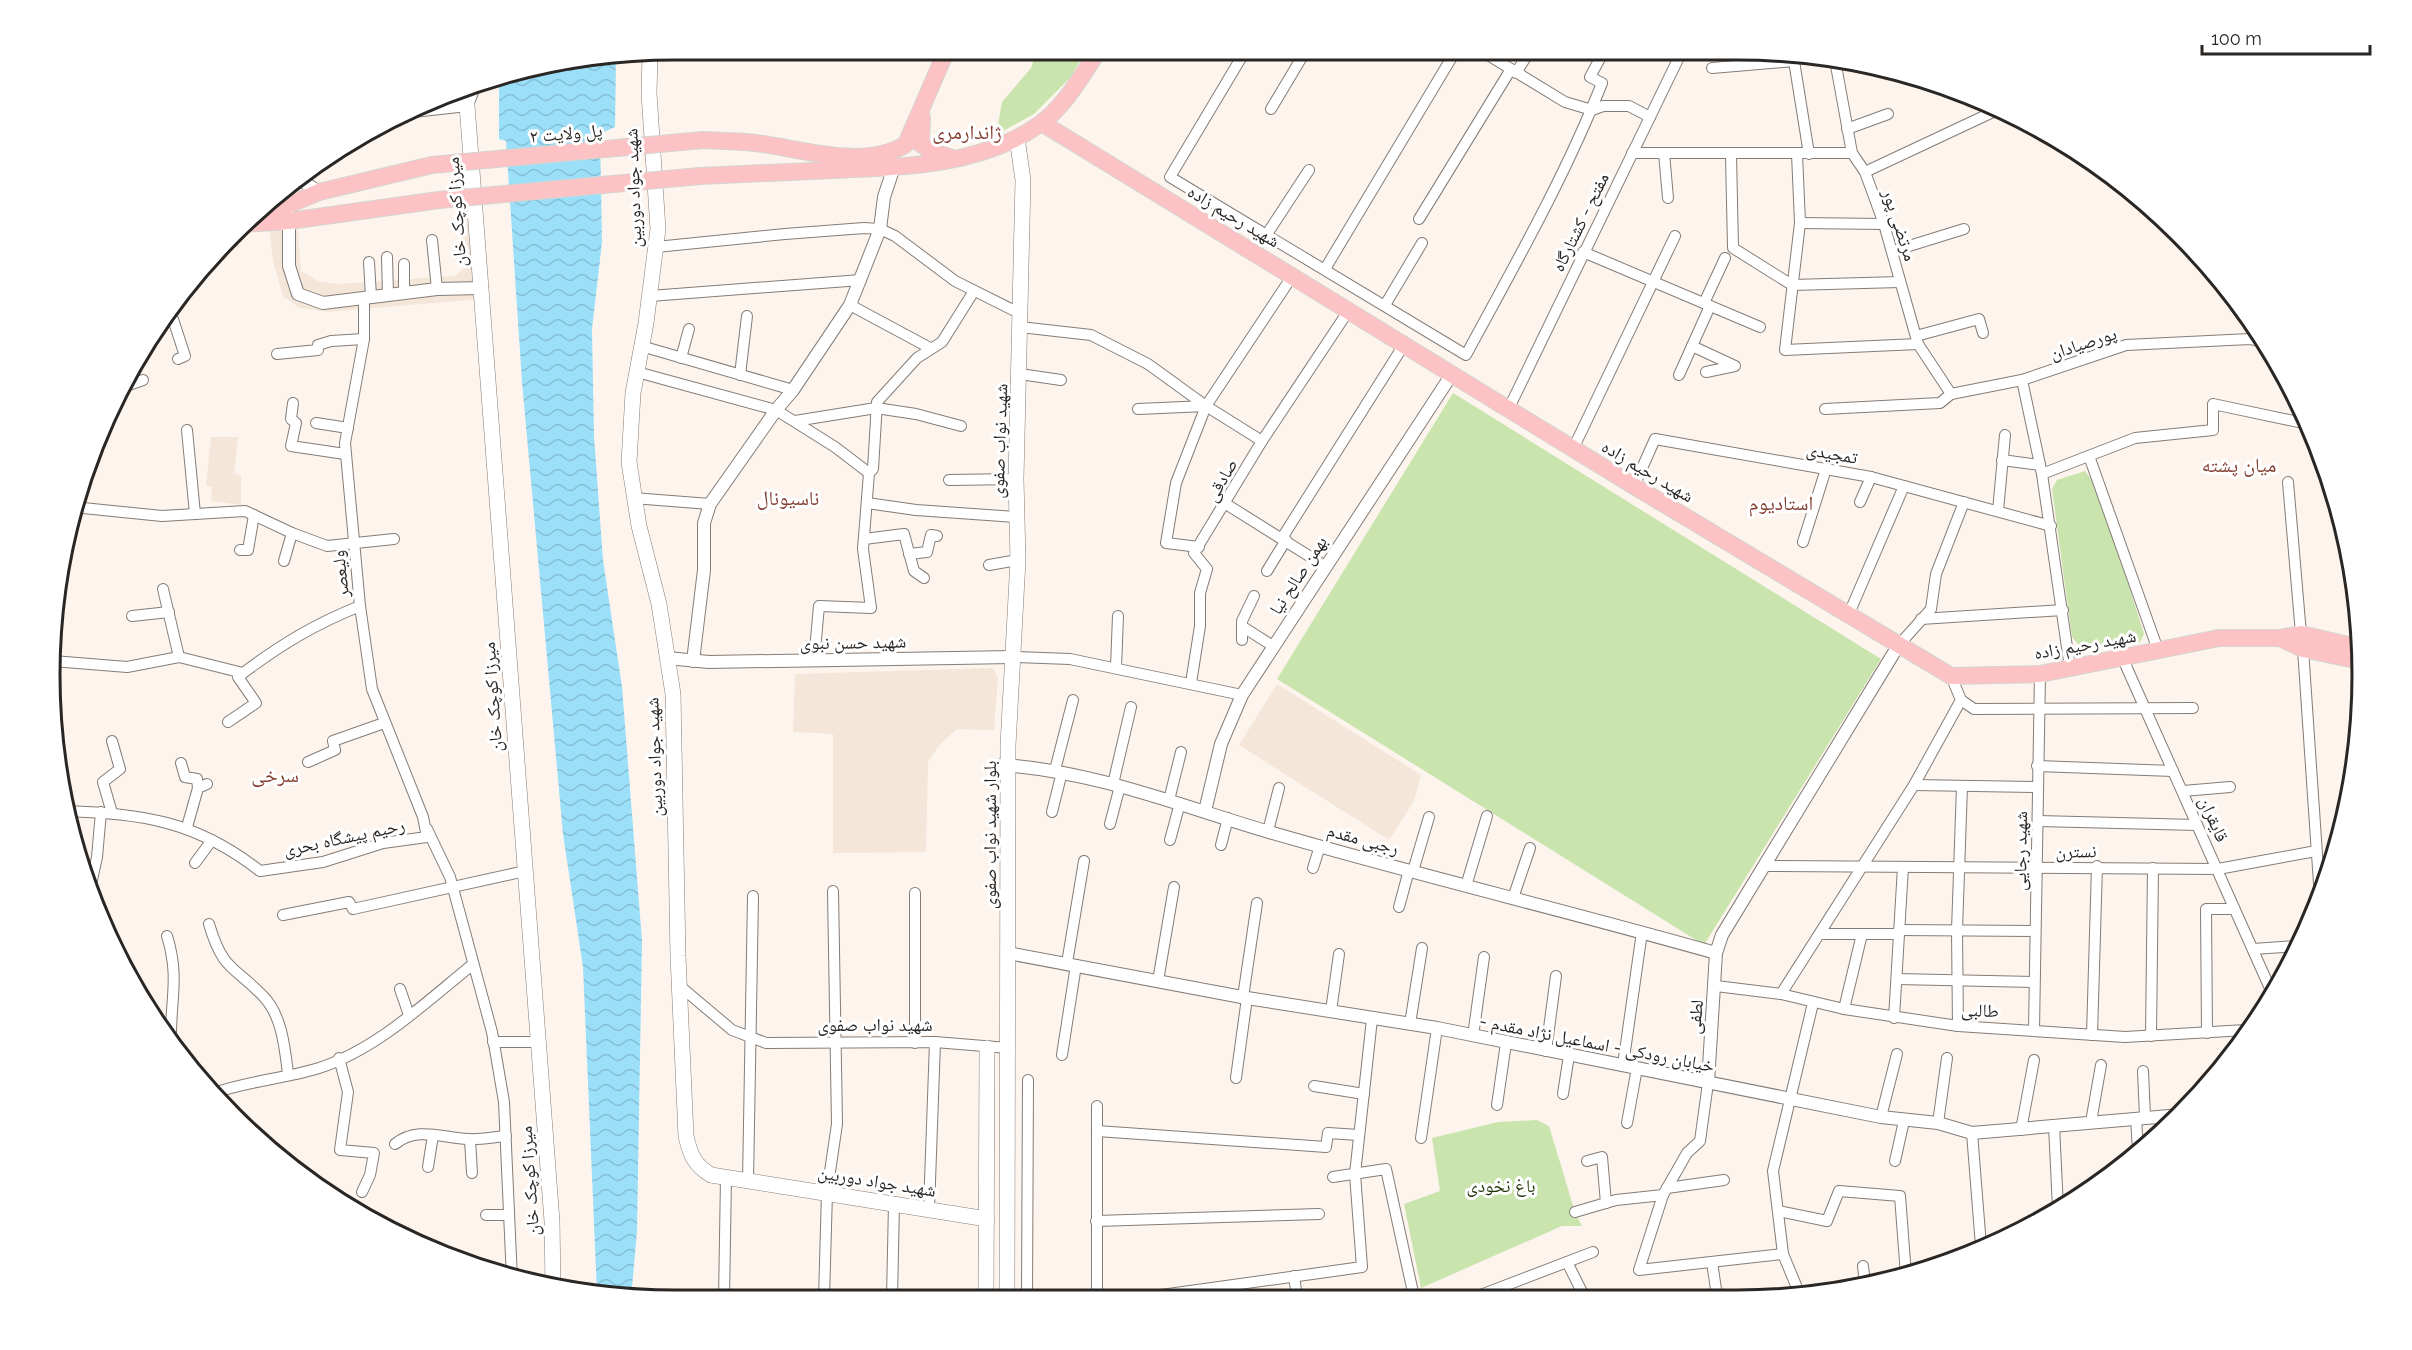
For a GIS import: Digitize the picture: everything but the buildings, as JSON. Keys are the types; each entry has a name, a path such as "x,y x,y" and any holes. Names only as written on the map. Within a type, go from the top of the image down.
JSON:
{"main road":[{"path":"943,60 922,111 919,134 921,144 931,151 954,158"},
{"path":"262,221 439,200 700,176 927,164 1017,138 1042,123 1068,97 1092,60"},
{"name":"شهید جواد دوربین","path":"650,61 649,93 658,229 650,297 637,372 629,438 629,462 633,498 659,604 673,694 678,956 686,1136 691,1156 701,1169 711,1175 987,1219"},
{"name":"میرزا کوچک خان","path":"467,105 552,1221 553,1278"},
{"name":"پل ولایت ۲","path":"288,216 319,192 432,165 704,140 754,143 849,157 882,154 896,151 906,144 922,111"},
{"name":"شهید رحیم زاده","path":"1042,123 1405,343 1573,449 1951,676 2040,674 2219,638 2280,638 2351,647"},
{"name":"شهید نواب صفوی","path":"1008,745 1018,560 1016,479 1023,180 1017,138"},
{"path":"271,213 288,216"},
{"name":"شهید رحیم زاده","path":"2302,641 2352,658"},
{"name":"بلوار شهید نواب صفوی","path":"999,1290 998,1048 1005,765 1008,745"},
{"name":"بلوار شهید نواب صفوی","path":"1005,765 1008,953 998,1048 1007,1290"},
{"path":"986,1290 987,1219 998,1048"}],"street":[{"path":"1240,60 1170,177 1466,355 1535,226 1592,110 1602,83 1590,77 1599,60"},
{"path":"1270,109 1300,60"},
{"path":"1325,269 1450,60"},
{"path":"1496,60 1564,102 1592,110 1603,106 1629,106 1650,117"},
{"path":"1419,219 1522,60"},
{"name":"مفتح - کشتارگاه","path":"1509,408 1678,60"},
{"path":"1712,68 1785,62"},
{"path":"1794,63 1809,154"},
{"name":"مرتضی پور","path":"1836,68 1852,153 1864,172 1884,224 1917,340 1951,394"},
{"path":"467,105 471,95"},
{"path":"465,97 467,105"},
{"path":"437,108 467,105"},
{"path":"1847,129 1888,114"},
{"path":"1864,172 1988,114"},
{"path":"1632,153 1731,155 1852,153"},
{"path":"1664,153 1668,198"},
{"path":"1797,154 1800,223 1785,350 1917,340 1979,319 1983,333"},
{"path":"1731,155 1733,249 1792,285 1900,282"},
{"path":"693,661 704,570 704,523 710,504 776,410 794,390 850,305 880,229 884,197 894,167"},
{"path":"1267,234 1309,170"},
{"path":"306,183 319,192"},
{"path":"286,199 289,266 298,294 323,303 404,292 482,288"},
{"path":"1800,223 1884,224"},
{"path":"656,246 796,233 880,229 895,236 955,281 975,291 1019,320 1091,335 1148,364 1206,406 1263,441"},
{"path":"1893,250 1964,229"},
{"path":"1573,449 1676,236"},
{"path":"432,240 436,289"},
{"path":"1385,305 1422,243"},
{"path":"1583,252 1760,327"},
{"path":"387,257 388,295"},
{"path":"1679,375 1725,258"},
{"name":"ولیعصر","path":"369,262 364,339 345,454 353,544 372,689 424,823 427,837"},
{"path":"404,264 404,292"},
{"path":"1199,547 1166,543 1176,483 1206,406 1293,275"},
{"path":"650,297 861,280"},
{"path":"814,661 819,606 871,608 864,539 869,473 873,469 877,402 916,358 942,342 975,291"},
{"path":"850,305 930,348"},
{"name":"صادقی","path":"1199,547 1263,441 1349,310"},
{"path":"740,375 747,316"},
{"path":"173,320 185,356 177,359"},
{"path":"681,358 689,329"},
{"path":"277,354 318,350 318,345 331,340 364,339"},
{"name":"پورصیادان","path":"1825,409 1940,404 1951,394 2022,380 2126,345 2252,339"},
{"path":"1266,571 1405,343"},
{"path":"641,346 794,390"},
{"path":"1692,346 1735,366 1706,372"},
{"path":"637,372 776,410 869,473"},
{"path":"1020,374 1061,380"},
{"name":"بهمن صالح نیا","path":"1205,811 1221,744 1242,694 1452,374"},
{"path":"133,383 143,380"},
{"path":"2022,380 2041,470 2070,668"},
{"path":"293,403 291,418 296,423 291,446 345,454"},
{"path":"2002,460 2041,470 2089,456 2135,438 2213,430 2213,404 2297,422"},
{"path":"1138,409 1206,406"},
{"path":"795,421 876,408 916,414 961,426"},
{"path":"316,423 348,428"},
{"path":"187,430 195,514"},
{"path":"1998,512 2005,435"},
{"name":"تمجیدی","path":"1634,486 1655,439 1871,477 2050,526"},
{"path":"2089,456 2158,650"},
{"path":"1803,542 1826,469"},
{"path":"1860,502 1871,477"},
{"path":"949,480 1016,479"},
{"path":"2288,482 2302,641 2318,877"},
{"path":"1848,616 1904,486"},
{"path":"633,498 710,504"},
{"path":"1716,953 1722,935 1898,646 1931,609 1936,574 1964,502"},
{"path":"867,503 916,510 1016,517"},
{"path":"1226,504 1325,566"},
{"path":"83,508 162,516 245,511 327,546 394,539"},
{"path":"240,550 248,550 254,515"},
{"path":"284,561 292,533"},
{"path":"864,539 904,534 914,571 924,578"},
{"path":"909,554 927,552 931,535 937,536"},
{"path":"1191,683 1200,626 1200,593 1207,568 1194,553 1199,547"},
{"path":"989,566 1018,560"},
{"path":"164,589 179,657"},
{"path":"1242,640 1242,621 1254,596"},
{"path":"228,722 256,703 238,677 285,641 318,623 360,606"},
{"path":"1922,619 2063,610"},
{"path":"132,616 169,612"},
{"path":"1116,667 1118,616"},
{"path":"1243,627 1273,646"},
{"path":"60,662 127,667 179,657 243,673"},
{"path":"1013,657 1070,659 1242,694"},
{"name":"شهید حسن نبوی","path":"667,658 693,661 814,661 1013,657"},
{"name":"قایقران","path":"2122,657 2268,984"},
{"name":"شهید رجایی","path":"2034,1030 2040,674"},
{"path":"1951,676 1961,700 1974,709 2038,711 2193,708"},
{"path":"1052,812 1073,700"},
{"path":"1781,994 1914,785 1961,700"},
{"path":"1110,824 1131,707"},
{"path":"308,762 335,750 333,741 384,723"},
{"path":"93,874 107,812 103,782 120,769 112,741"},
{"path":"1170,840 1181,752"},
{"path":"181,763 185,777 197,778 203,786 187,827"},
{"name":"رجبی مقدم","path":"1005,765 1059,771 1117,785 1320,846 1716,953"},
{"path":"2037,766 2173,771"},
{"path":"1914,785 2038,786"},
{"path":"1958,1026 1957,930 1962,786"},
{"path":"2183,791 2230,787"},
{"path":"1268,831 1279,788"},
{"name":"رحیم پیشگاه بحری","path":"76,811 107,812 187,827 235,852 260,871 323,862 383,843 427,837"},
{"path":"1466,886 1487,816"},
{"path":"1399,907 1429,817"},
{"path":"1221,845 1228,818"},
{"path":"2038,821 2197,825"},
{"path":"424,823 452,885 493,1042 504,1102 511,1268"},
{"path":"195,863 212,840"},
{"path":"1313,868 1320,846"},
{"path":"1513,898 1530,848"},
{"name":"نسترن","path":"1765,866 2218,868 2316,851"},
{"path":"1062,1055 1084,861"},
{"path":"2092,1035 2097,866"},
{"path":"1894,1018 1903,867"},
{"path":"2151,1036 2153,868"},
{"path":"283,915 350,902 353,909 525,870"},
{"path":"1158,981 1174,887"},
{"path":"824,1290 827,1192 837,1124 833,891"},
{"path":"915,893 915,1043"},
{"path":"748,1181 753,896"},
{"path":"1236,1078 1257,903"},
{"path":"2207,1033 2206,909 2234,909"},
{"path":"209,924 221,958 264,996 271,1006 279,1024 288,1074"},
{"path":"1821,934 1957,930 2035,931"},
{"path":"1623,1065 1642,932"},
{"path":"1844,1009 1862,934"},
{"path":"167,936 174,959 176,983 170,1026"},
{"path":"2253,949 2289,947"},
{"path":"1410,1024 1422,948"},
{"name":"- خیابان رودکی - اسماعیل نژاد مقدم","path":"1008,953 1245,998 1437,1028 1881,1117 1938,1123 1972,1133 2166,1116"},
{"name":"لطفی","path":"1708,1083 1716,986 1716,953"},
{"path":"1331,1011 1339,954"},
{"path":"1473,1036 1484,957"},
{"path":"223,1091 319,1068 339,1058 379,1037 472,965"},
{"path":"1546,1051 1557,976"},
{"path":"1897,979 2034,982"},
{"name":"طالبی","path":"1716,986 1781,994 1844,1009 1958,1026 2092,1035 2151,1036 2238,1031"},
{"name":"شهید نواب صفوی","path":"681,987 732,1030 766,1043 935,1042 998,1048"},
{"path":"400,990 409,1015"},
{"path":"1797,1287 1783,1254 1773,1171 1813,1003"},
{"path":"1233,1290 1294,1276 1362,1267 1355,1174 1372,1019"},
{"path":"1421,1138 1437,1028"},
{"path":"493,1042 538,1042"},
{"path":"929,1209 935,1042"},
{"path":"1497,1105 1506,1043"},
{"path":"1881,1117 1897,1054"},
{"path":"1563,1095 1569,1055"},
{"path":"339,1058 348,1092 340,1150 374,1154 370,1175 362,1192"},
{"path":"1938,1123 1947,1058"},
{"path":"2020,1130 2034,1060"},
{"path":"2091,1122 2101,1065"},
{"path":"1627,1123 1637,1068"},
{"path":"2139,1140 2142,1071"},
{"path":"1027,1290 1028,1080"},
{"path":"1708,1083 1700,1141 1688,1153 1665,1191 1639,1270 1783,1254"},
{"path":"1314,1086 1364,1094"},
{"path":"1096,1106 1097,1290"},
{"path":"1895,1161 1904,1121"},
{"path":"2054,1126 2058,1199"},
{"path":"1097,1131 1326,1148 1328,1133 1359,1135"},
{"path":"1972,1133 1980,1239"},
{"path":"395,1144 410,1135 433,1135 470,1140 506,1136"},
{"path":"428,1167 433,1135"},
{"path":"470,1140 472,1173"},
{"path":"1587,1161 1602,1157 1606,1203"},
{"path":"1333,1177 1386,1168 1412,1290"},
{"path":"724,1290 726,1177"},
{"path":"1575,1212 1606,1203 1724,1180"},
{"path":"1778,1211 1827,1221 1839,1191 1900,1196 1905,1266"},
{"path":"892,1290 894,1204"},
{"path":"1096,1221 1319,1214"},
{"path":"486,1215 509,1215"},
{"path":"1504,1290 1593,1252"},
{"path":"1567,1262 1581,1290"},
{"path":"1712,1262 1716,1290"},
{"path":"1863,1266 1864,1276"},
{"path":"1294,1276 1296,1290"}],"shaded area":[{"path":"474,216 481,299 327,312 300,308 283,296 273,261 269,225 298,230 301,271 318,281 337,284 455,276 464,268 458,219"},
{"path":"211,437 238,437 234,473 241,476 241,505 211,501 212,487 206,485"},
{"path":"992,668 998,677 994,730 957,729 940,744 928,761 926,852 833,853 833,734 793,732 795,674"},
{"path":"1277,684 1421,775 1414,801 1389,840 1239,745"}],"green space":[{"path":"1034,60 1081,60 1069,79 1034,114 996,135 1002,102 1031,68"},
{"path":"1453,393 1881,659 1704,945 1277,679"},
{"path":"2085,471 2098,488 2144,634 2140,642 2083,650 2072,637 2052,489 2057,480"},
{"name":"باغ نخودی","path":"1537,1120 1549,1126 1575,1212 1582,1226 1562,1226 1421,1288 1404,1204 1440,1191 1432,1138 1498,1122"}],"water":[{"path":"616,63 615,127 600,134 602,242 592,329 594,436 603,560 622,687 642,941 637,1231 632,1289 597,1285 583,967 563,834 522,382 506,141 499,139 499,86 555,72"}],"district":[{"name":"ژاندارمری","path":"967,132"},
{"name":"میان پشته","path":"2239,465"},
{"name":"ناسیونال","path":"788,498"},
{"name":"استادیوم","path":"1781,503"},
{"name":"سرخی","path":"275,775"}]}
